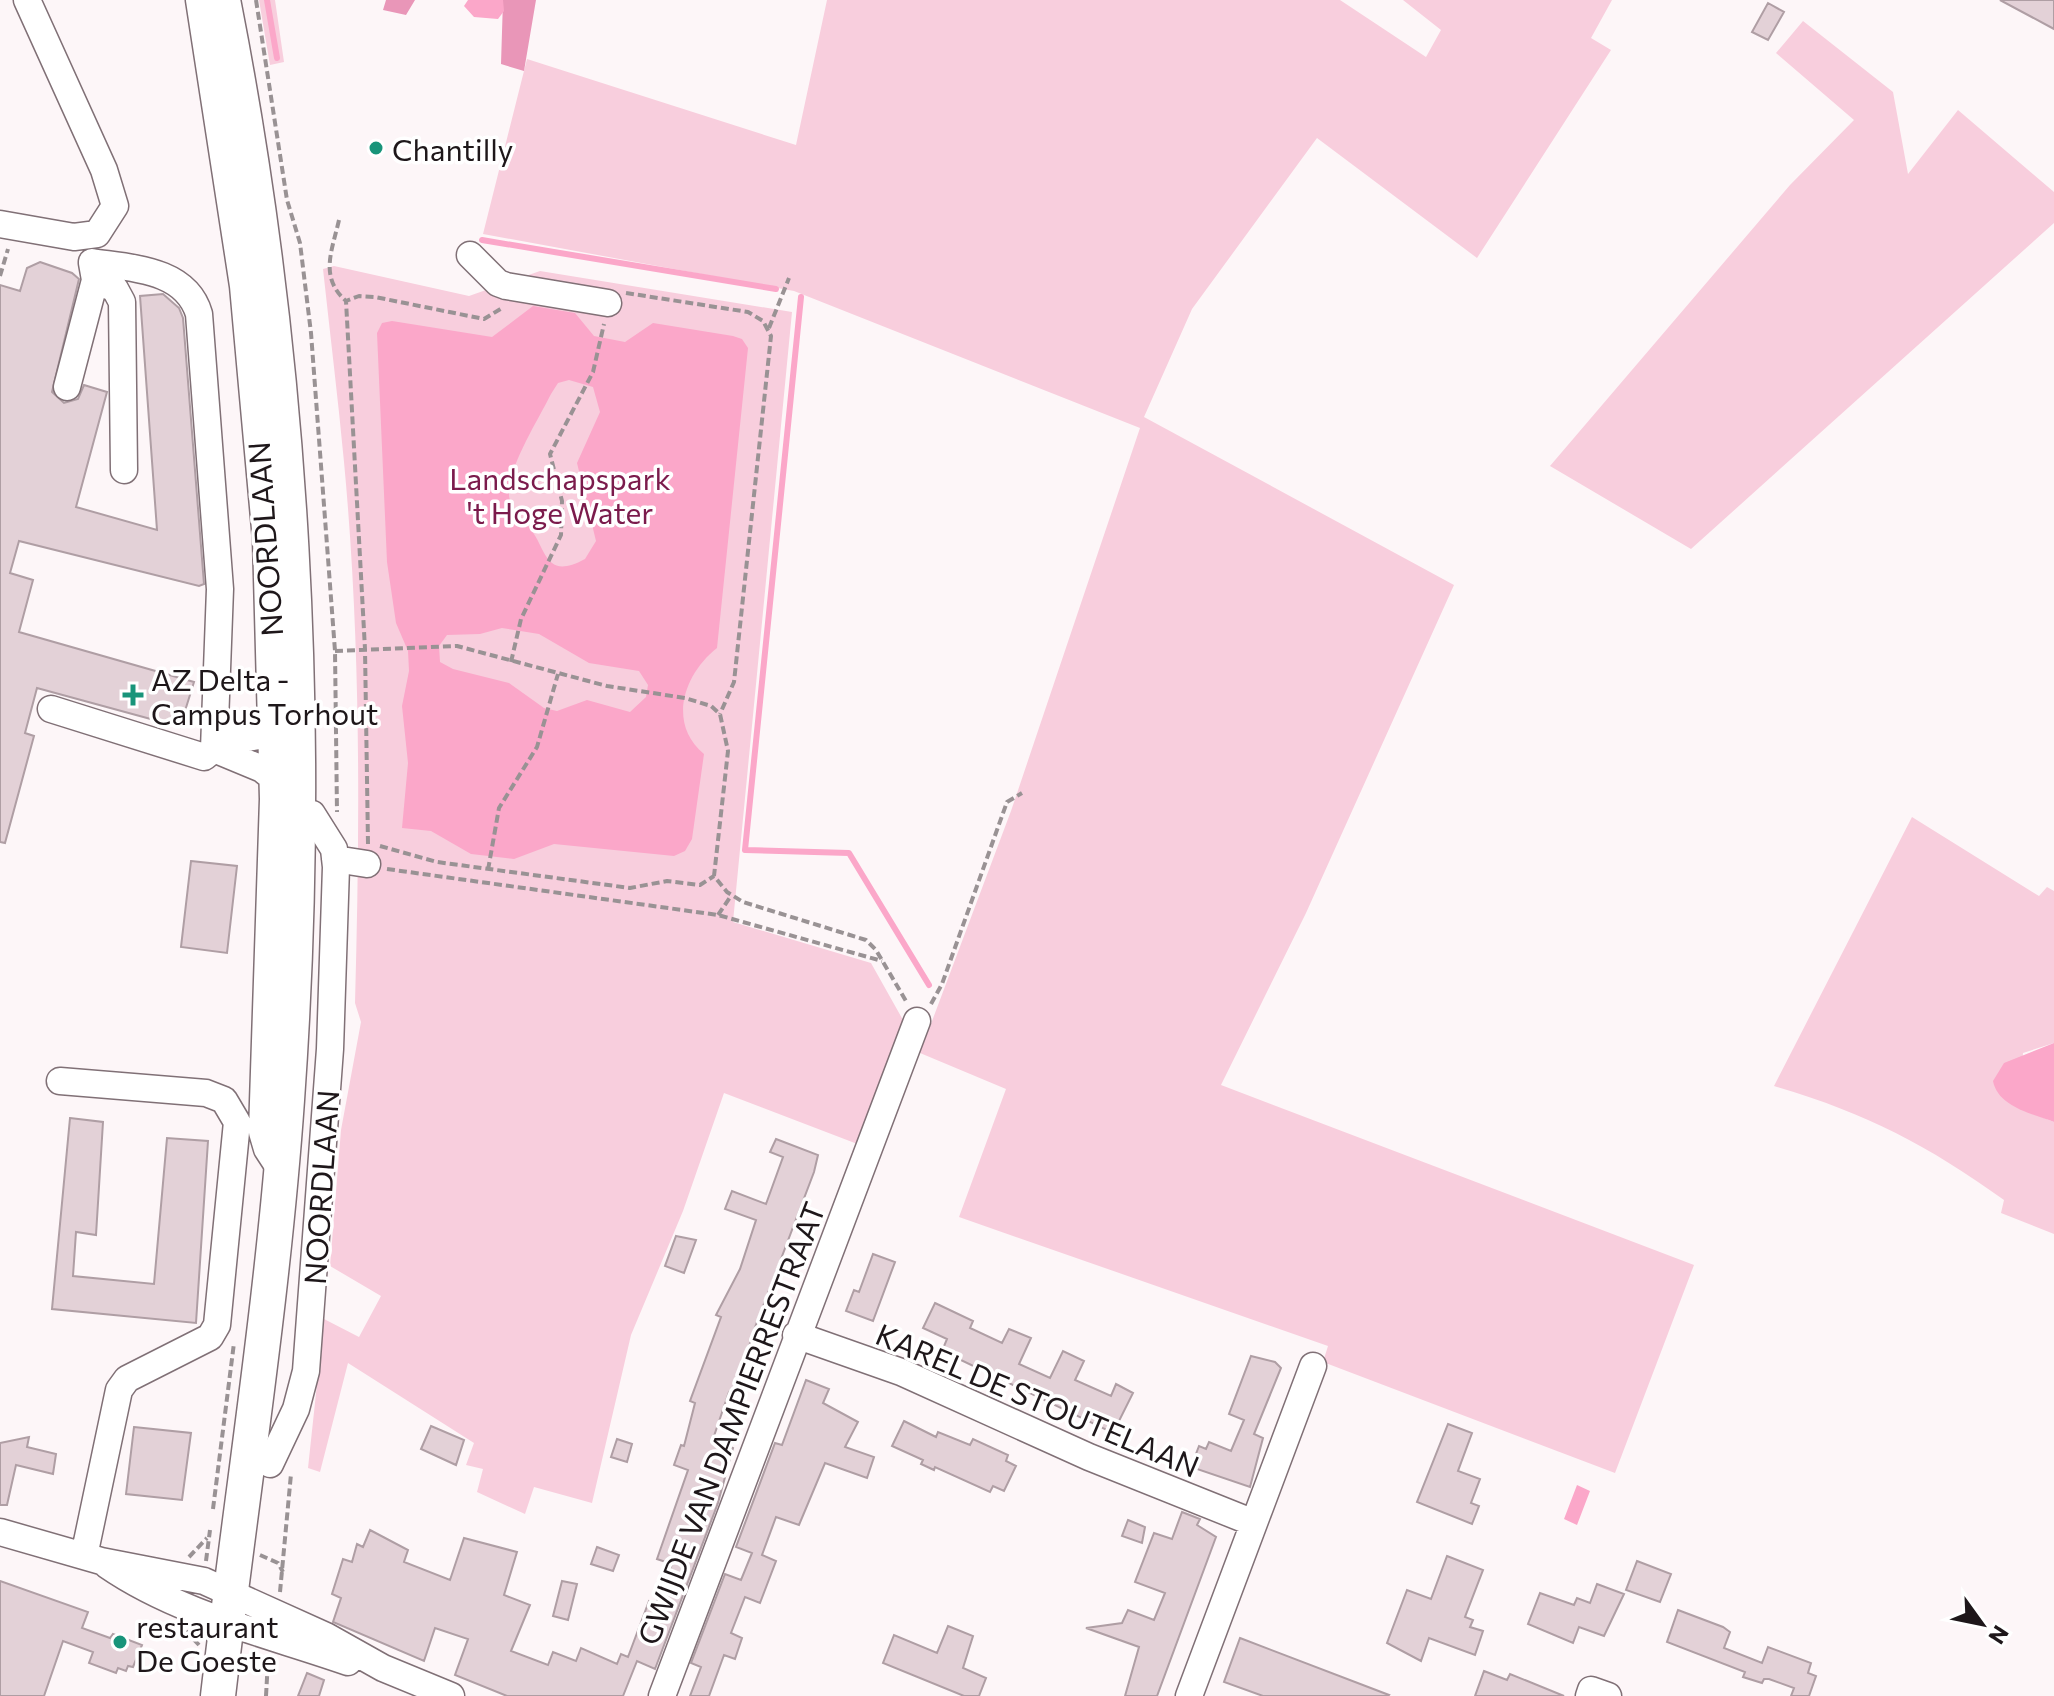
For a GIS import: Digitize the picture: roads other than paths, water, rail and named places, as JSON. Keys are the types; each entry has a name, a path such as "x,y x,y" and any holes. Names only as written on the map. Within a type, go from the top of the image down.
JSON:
{"main road":[{"name":"NOORDLAAN","path":"223,0 256,194 278,394 293,582 297,899 282,1172 241,1612 241,1696"},
{"name":"NOORDLAAN","path":"218,1696 281,1466 286,1322 306,1046 326,838 295,401 274,213 239,0"}],"street":[{"path":"4,235 74,237 97,234 115,206 104,170 27,0"},
{"name":"NOORDLAAN","path":"199,0 227,169 253,374 266,540 273,778 271,940 262,1132 267,1149 282,1172"},
{"path":"74,237 94,271 115,289 122,302 124,470"},
{"path":"67,387 94,271"},
{"path":"51,709 204,757 214,737 220,589 196,301 187,291 155,272 94,271"},
{"path":"494,273 616,298"},
{"path":"214,737 256,740 272,729"},
{"path":"214,737 273,778"},
{"path":"326,838 367,854"},
{"name":"NOORDLAAN","path":"281,1466 306,1371 330,1049 326,838"},
{"name":"GWIJDE VAN DAMPIERRESTRAAT","path":"662,1696 917,1021"},
{"path":"60,1081 206,1093 224,1100 237,1122 221,1311 217,1325 210,1337 127,1379 119,1390 92,1559"},
{"name":"KAREL DE STOUTELAAN","path":"796,1335 901,1372 1089,1457 1254,1523"},
{"path":"1189,1696 1313,1366"},
{"path":"0,1532 92,1559 158,1594 241,1612 326,1636 383,1668 451,1696"},
{"path":"1589,1696 1591,1690 1608,1696"}],"waterway":[{"path":"267,0 277,58"},
{"path":"482,240 776,289"},
{"path":"801,297 745,850 849,853 929,985"}],"place":[{"name":"Chantilly","path":"376,148"},
{"name":"AZ Delta - Campus Torhout","path":"133,695"},
{"name":"restaurant De Goeste","path":"120,1642"}],"park label":[{"name":"Landschapspark 't Hoge Water","path":"560,494"}]}
